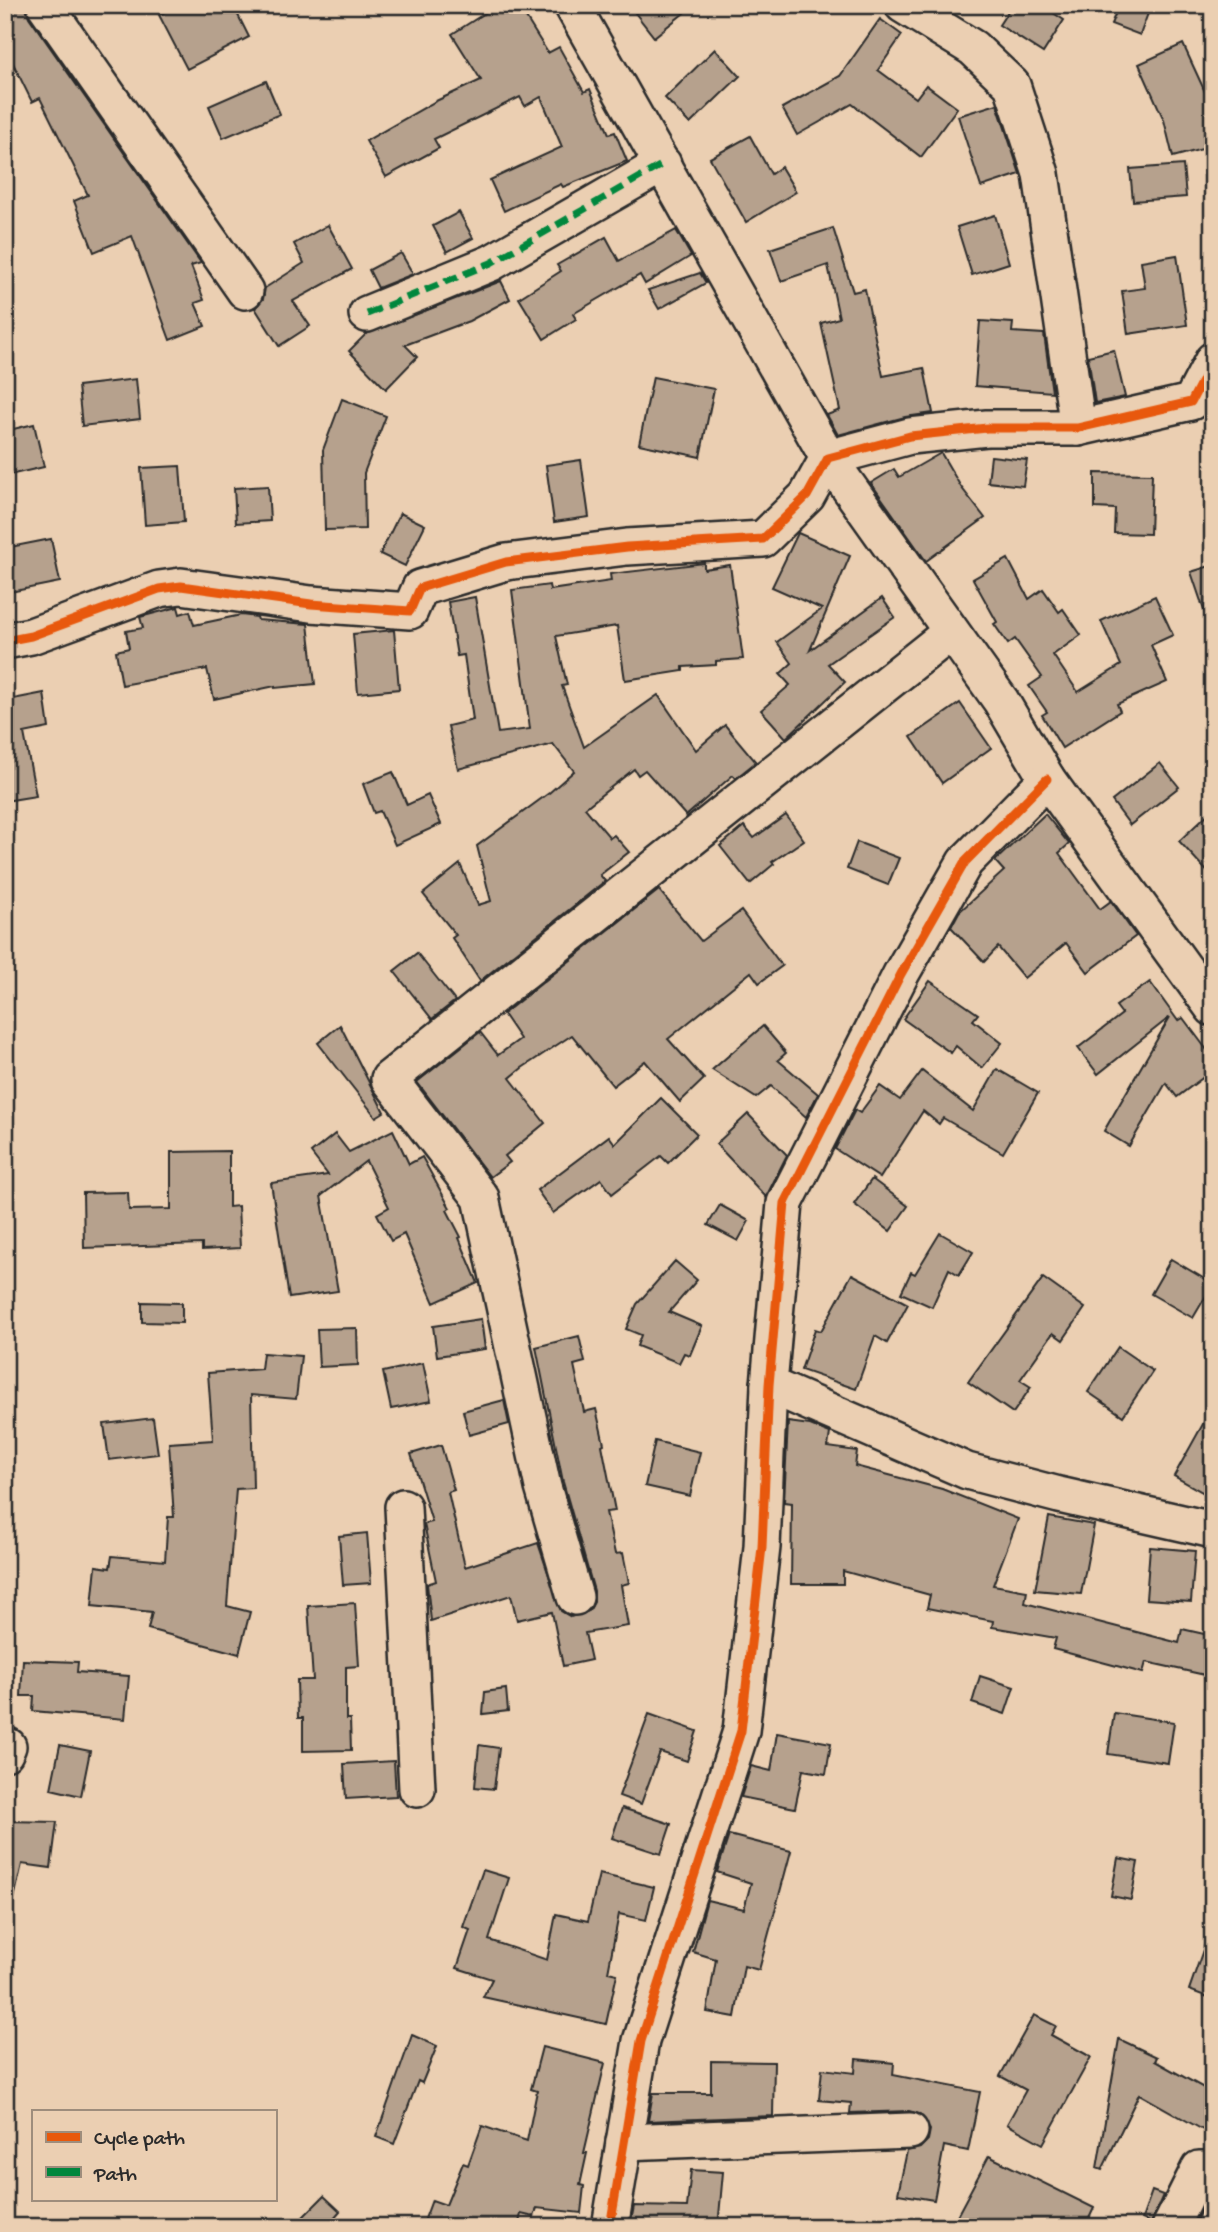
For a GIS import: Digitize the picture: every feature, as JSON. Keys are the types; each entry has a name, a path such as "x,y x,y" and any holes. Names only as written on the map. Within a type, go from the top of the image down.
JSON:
{"street":[{"path":"45,5 245,291"},
{"path":"572,5 828,458 1002,701 1047,779 1213,1008"},
{"path":"903,5 973,48 1013,85 1041,174 1078,428"},
{"path":"367,314 491,263 663,164"},
{"path":"5,641 31,636 159,589 181,586 311,604 410,611 420,588 506,562 627,547 763,539 807,496 828,458 910,436 987,428 1078,428 1191,402 1213,360"},
{"path":"575,1597 543,1486 481,1198 389,1079 951,632"},
{"path":"610,2227 641,2041 741,1731 762,1547 769,1385 785,1203 901,974 965,862 1047,779"},
{"path":"769,1385 968,1471 1213,1530"},
{"path":"403,1507 417,1789"},
{"path":"624,2142 910,2130"},
{"path":"1170,2227 1199,2169 1213,2169"}],"building":[{"path":"5,5 25,5 29,17 201,263 191,266 204,300 195,303 205,326 170,340 132,236 94,252 74,201 88,195 40,98 32,102 5,47"},
{"path":"178,5 233,5 249,37 187,69 159,15"},
{"path":"498,5 518,5 548,53 559,47 584,92 590,89 609,134 615,132 627,161 563,187 561,184 504,211 490,180 562,147 541,97 525,106 520,97 434,139 439,148 386,177 366,141 436,101 481,80 452,34"},
{"path":"629,5 694,5 654,37"},
{"path":"1012,5 1041,5 1064,20 1043,53 999,25"},
{"path":"1119,5 1151,5 1140,35 1111,24"},
{"path":"880,19 902,35 878,70 916,98 926,85 957,108 921,157 852,104 797,135 782,108 840,76"},
{"path":"1183,44 1206,94 1209,93 1213,108 1213,146 1173,157 1164,120 1139,64"},
{"path":"715,49 740,76 690,124 665,98"},
{"path":"266,81 280,114 223,138 209,106"},
{"path":"997,104 1020,174 981,187 958,116"},
{"path":"750,136 771,174 781,167 796,192 746,222 710,158"},
{"path":"1183,165 1186,197 1133,201 1130,169"},
{"path":"459,212 473,238 447,252 433,226"},
{"path":"995,215 1009,263 972,275 957,227"},
{"path":"328,225 352,269 293,301 310,326 279,346 255,308 263,299 265,288 304,263 294,244"},
{"path":"833,228 853,292 865,289 883,376 924,368 933,413 905,417 838,435 827,415 840,410 821,323 839,318 828,265 781,281 770,249"},
{"path":"676,230 691,256 645,284 640,275 573,314 576,319 544,339 519,298 561,271 557,265 606,237 619,261"},
{"path":"401,253 413,274 378,288 369,270"},
{"path":"1177,255 1187,325 1128,334 1122,291 1145,288 1141,261"},
{"path":"700,273 706,283 659,309 648,290"},
{"path":"501,281 510,299 469,321 405,345 417,357 386,389 349,351 366,334"},
{"path":"980,321 1013,323 1012,332 1044,334 1052,392 975,386"},
{"path":"1114,350 1125,397 1095,403 1088,356"},
{"path":"653,377 714,389 700,457 639,444"},
{"path":"136,379 140,419 82,426 78,386"},
{"path":"342,399 386,416 364,473 365,529 325,530 323,450"},
{"path":"34,424 44,467 5,476 5,431"},
{"path":"941,453 961,487 985,518 926,561 871,483 894,469 899,477"},
{"path":"991,456 1027,460 1023,486 988,482"},
{"path":"581,460 589,517 554,522 546,465"},
{"path":"180,466 184,522 145,525 141,468"},
{"path":"1095,473 1152,474 1150,534 1114,533 1115,509 1095,508"},
{"path":"268,486 270,521 236,523 234,488"},
{"path":"400,513 425,525 405,566 380,554"},
{"path":"798,533 850,556 810,650 882,598 895,617 828,664 845,682 786,738 761,710 790,685 780,674 792,663 777,642 822,609 772,587"},
{"path":"51,539 60,582 5,593 5,548"},
{"path":"1008,559 1029,599 1043,589 1059,612 1063,609 1081,635 1053,655 1078,692 1121,665 1101,621 1155,596 1173,635 1151,645 1167,682 1117,704 1120,711 1062,748 1042,715 1047,712 1029,686 1042,677 1015,639 1008,644 994,624 997,622 973,579"},
{"path":"704,563 704,569 730,565 743,659 716,661 716,665 683,667 683,671 625,680 617,626 556,636 567,685 562,686 584,747 658,695 696,750 725,725 756,762 736,778 733,775 686,816 645,770 638,775 634,769 585,808 610,838 614,835 629,852 600,875 605,881 480,981 452,938 456,935 423,894 460,864 478,905 491,901 477,846 549,793 574,771 553,744 458,769 448,726 473,720 464,655 457,656 448,602 475,597 498,733 530,729 512,590 549,585 550,590 611,581 610,574"},
{"path":"1213,565 1213,624 1209,625 1191,572"},
{"path":"178,607 180,614 190,611 194,625 241,615 257,617 258,620 308,624 315,684 275,686 214,699 207,669 122,685 116,651 129,648 126,631 143,628 140,617"},
{"path":"394,630 399,689 358,693 353,634"},
{"path":"44,693 49,728 24,733 36,796 5,801 5,727 13,726 8,700"},
{"path":"960,703 991,748 942,783 911,737"},
{"path":"1160,763 1179,787 1130,825 1112,801"},
{"path":"393,772 407,805 428,795 441,824 395,845 380,811 374,813 363,784"},
{"path":"1213,809 1213,878 1179,841"},
{"path":"1045,814 1069,844 1059,853 1100,909 1111,901 1136,936 1088,972 1066,943 1024,978 998,947 984,962 951,927 959,912 1004,871 995,861"},
{"path":"786,815 804,840 772,862 774,864 750,884 720,846 744,826 754,838"},
{"path":"857,842 899,858 888,885 847,869"},
{"path":"659,890 701,941 741,911 782,966 759,983 751,972 668,1039 704,1079 680,1102 645,1061 613,1086 572,1035 522,1068 510,1078 545,1123 505,1156 510,1162 490,1177 417,1082 480,1032 498,1055 520,1039 503,1014"},
{"path":"417,953 455,1001 432,1019 394,971"},
{"path":"930,981 978,1014 973,1020 1002,1043 982,1068 956,1046 951,1053 903,1019"},
{"path":"1150,982 1178,1021 1183,1018 1213,1058 1213,1070 1177,1097 1166,1083 1129,1146 1104,1131 1170,1017 1098,1074 1078,1048 1122,1014 1116,1006"},
{"path":"340,1025 384,1112 376,1117 318,1043"},
{"path":"763,1026 786,1053 778,1060 818,1094 806,1117 771,1086 756,1098 712,1070"},
{"path":"997,1069 1038,1093 1003,1153 943,1118 939,1124 923,1111 880,1178 835,1149 855,1110 860,1113 880,1086 900,1100 922,1071 973,1111"},
{"path":"661,1098 697,1134 668,1163 661,1156 612,1194 601,1179 553,1213 537,1190 609,1136 615,1144"},
{"path":"748,1114 787,1155 766,1197 716,1144"},
{"path":"393,1130 409,1164 422,1157 450,1208 447,1210 461,1237 459,1238 478,1283 434,1303 404,1234 391,1241 377,1214 389,1207 366,1161 321,1196 338,1291 289,1298 271,1183 328,1175 311,1153 335,1134 349,1152"},
{"path":"229,1151 229,1207 238,1206 240,1248 202,1250 202,1244 84,1248 83,1193 128,1192 129,1210 171,1209 171,1152"},
{"path":"872,1179 908,1206 890,1231 854,1204"},
{"path":"720,1205 749,1221 738,1241 708,1225"},
{"path":"940,1233 973,1252 959,1275 949,1269 932,1307 901,1293 911,1272 915,1274"},
{"path":"1171,1259 1213,1284 1193,1318 1151,1294"},
{"path":"675,1261 697,1280 669,1312 702,1326 690,1355 684,1353 679,1363 637,1346 641,1335 626,1329 637,1304"},
{"path":"852,1274 908,1304 887,1343 875,1336 856,1389 801,1370 815,1329 821,1331"},
{"path":"1043,1278 1085,1308 1063,1340 1053,1333 1020,1380 1031,1387 1013,1413 968,1382"},
{"path":"142,1302 182,1303 182,1323 142,1322"},
{"path":"481,1319 485,1349 437,1356 433,1326"},
{"path":"357,1328 358,1365 319,1367 317,1329"},
{"path":"579,1336 585,1362 574,1365 584,1412 596,1409 604,1444 602,1445 615,1511 606,1512 615,1554 623,1553 629,1583 621,1585 628,1626 585,1633 591,1660 563,1666 552,1612 517,1620 511,1595 431,1621 427,1584 436,1581 424,1524 432,1522 411,1454 441,1445 454,1490 448,1492 465,1567 538,1543 561,1611 571,1617 589,1611 594,1602 594,1591 563,1482 536,1347"},
{"path":"1118,1347 1153,1371 1123,1416 1088,1392"},
{"path":"263,1353 301,1356 296,1399 251,1395 253,1488 236,1489 227,1606 250,1612 239,1654 148,1629 152,1612 92,1606 96,1566 110,1568 112,1556 165,1561 168,1517 174,1517 169,1443 213,1440 208,1373 261,1369"},
{"path":"423,1363 431,1401 391,1409 383,1372"},
{"path":"504,1400 509,1424 469,1435 463,1411"},
{"path":"1213,1406 1213,1498 1174,1476"},
{"path":"153,1418 158,1454 109,1460 104,1424"},
{"path":"788,1422 810,1425 830,1433 828,1447 857,1451 855,1466 942,1489 1018,1519 993,1585 1027,1591 1025,1603 1179,1643 1182,1629 1213,1636 1205,1675 1146,1662 1143,1673 1053,1649 1056,1638 992,1627 993,1621 927,1608 930,1595 843,1571 843,1584 791,1584 792,1503 784,1502"},
{"path":"655,1441 700,1452 690,1496 645,1486"},
{"path":"1049,1517 1094,1525 1081,1594 1035,1590"},
{"path":"367,1533 371,1583 343,1585 339,1536"},
{"path":"1150,1547 1195,1551 1191,1602 1146,1599"},
{"path":"355,1603 359,1666 346,1667 346,1719 350,1719 351,1750 303,1751 303,1718 298,1718 297,1680 313,1680 308,1606"},
{"path":"23,1660 78,1662 77,1672 129,1676 125,1719 33,1711 34,1696 21,1696"},
{"path":"980,1676 1014,1687 1005,1714 972,1703"},
{"path":"506,1689 508,1711 483,1714 485,1692"},
{"path":"1114,1713 1174,1722 1168,1763 1108,1754"},
{"path":"649,1714 697,1731 687,1761 660,1752 641,1804 619,1796"},
{"path":"777,1733 831,1743 826,1774 803,1770 795,1808 741,1797 751,1766 771,1771"},
{"path":"60,1745 90,1751 81,1796 51,1789"},
{"path":"479,1745 499,1748 494,1789 475,1787"},
{"path":"394,1761 396,1796 346,1799 344,1764"},
{"path":"622,1808 671,1824 661,1854 612,1838"},
{"path":"5,1821 57,1822 51,1868 22,1864 13,1903 5,1902"},
{"path":"729,1835 791,1851 759,1970 744,1966 735,2017 707,2012 716,1959 693,1952 707,1900 744,1909 751,1883 717,1872"},
{"path":"1118,1858 1138,1862 1131,1900 1111,1896"},
{"path":"483,1870 509,1878 489,1940 547,1960 556,1914 588,1921 599,1874 654,1887 646,1920 619,1914 608,1972 617,1974 606,2024 483,1997 492,1979 457,1968 470,1930 463,1927"},
{"path":"1210,1930 1213,1931 1213,1999 1189,1990"},
{"path":"1034,2015 1056,2026 1051,2035 1091,2057 1043,2144 1007,2124 1026,2090 1000,2076"},
{"path":"412,2035 437,2046 422,2083 418,2081 394,2144 376,2137"},
{"path":"1119,2039 1157,2057 1155,2061 1213,2093 1213,2112 1203,2130 1139,2094 1102,2170 1097,2168"},
{"path":"542,2047 605,2063 584,2153 587,2153 580,2185 584,2186 581,2213 537,2208 534,2217 521,2214 518,2227 422,2227 432,2200 446,2205 463,2163 468,2165 482,2126 527,2141 537,2091 531,2089"},
{"path":"856,2059 894,2063 893,2075 980,2092 968,2151 944,2146 934,2200 898,2194 907,2151 920,2148 928,2140 930,2130 920,2114 909,2111 850,2113 851,2103 819,2100 822,2069 855,2073"},
{"path":"711,2061 774,2062 773,2116 648,2121 653,2093 711,2093"},
{"path":"989,2156 1094,2208 1085,2227 951,2227"},
{"path":"691,2170 723,2172 718,2227 630,2227 634,2206 687,2207"},
{"path":"1152,2191 1163,2195 1151,2223 1142,2219"},
{"path":"324,2196 340,2211 326,2227 293,2227"},
{"path":"1202,2208 1213,2212 1213,2227 1193,2227"}],"marked path":[{"path":"367,314 491,263 663,164"}],"cycle path":[{"path":"5,641 31,636 159,589 181,586 311,604 410,611 420,588 506,562 627,547 763,539 807,496 828,458 910,436 987,428 1078,428 1191,402 1213,360"},
{"path":"610,2227 641,2041 741,1731 762,1547 769,1385 785,1203 901,974 965,862 1047,779"}]}
